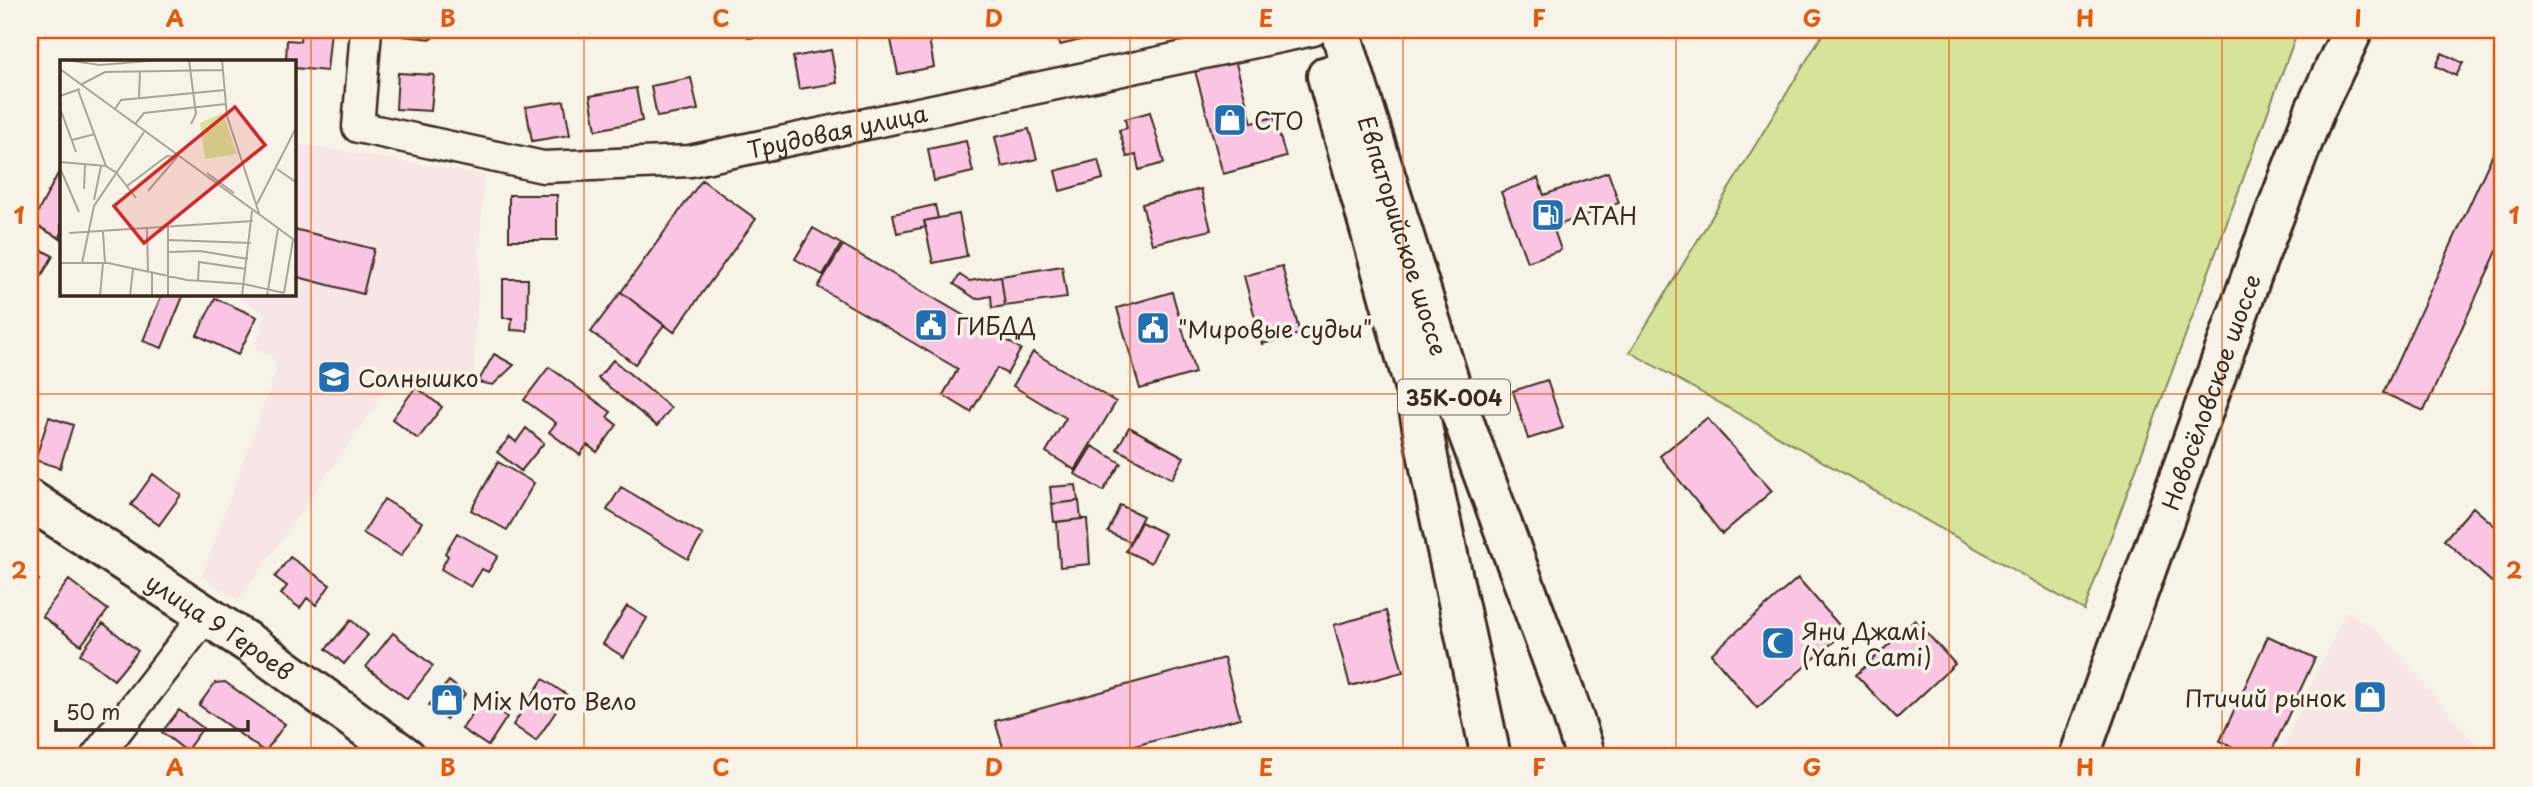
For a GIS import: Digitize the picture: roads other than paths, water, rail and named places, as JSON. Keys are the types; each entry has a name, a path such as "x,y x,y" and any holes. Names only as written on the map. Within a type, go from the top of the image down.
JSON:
{"main road":[{"name":"Евпаторийское шоссе","path":"1340,30 1451,387 1586,757"},
{"name":"Новосёловское шоссе","path":"2078,757 2258,258 2315,110 2353,30"},
{"name":"Евпаторийское шоссе","path":"1297,31 1416,393 1491,757"},
{"name":"улица 9 Героев","path":"30,500 206,615 406,757"},
{"path":"1530,601 1530,631 1567,757"},
{"path":"1478,696 1492,709 1502,732 1508,757"}],"street":[{"name":"Трудовая улица","path":"366,30 358,127 543,167 691,161 1297,31"},
{"path":"96,757 206,615"}],"place":[{"name":"СТО","path":"1230,120"},
{"name":"АТАН","path":"1548,215"},
{"name":"ГИБДД","path":"931,325"},
{"name":"\"Мировые судьи\"","path":"1153,328"},
{"name":"Солнышко","path":"334,377"},
{"name":"Яни Джамі (Yañı Cami)","path":"1778,643"},
{"name":"Птичий рынок","path":"2370,697"},
{"name":"Mix Мото Вело","path":"447,700"}]}
